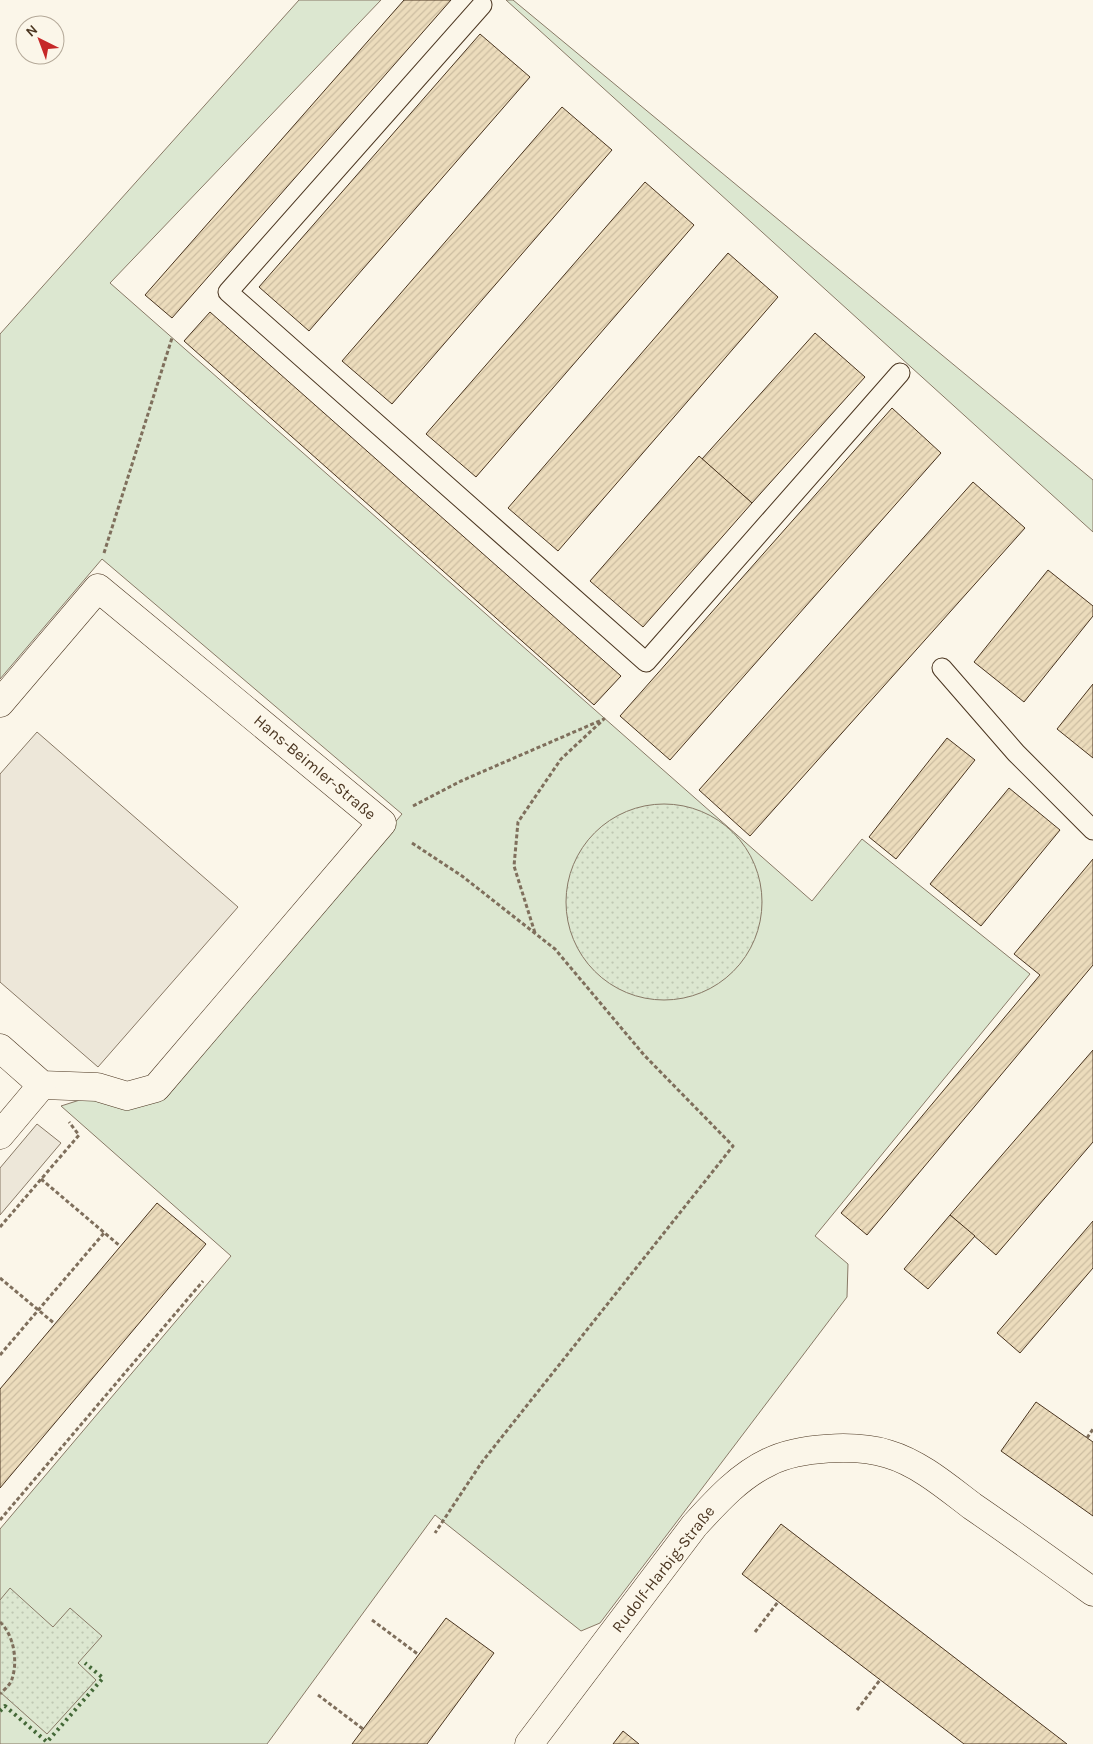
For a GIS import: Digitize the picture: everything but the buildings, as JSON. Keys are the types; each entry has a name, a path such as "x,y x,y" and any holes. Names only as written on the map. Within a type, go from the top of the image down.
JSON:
{"street":[{"path":"0,703 98,588"},
{"name":"Hans-Beimler-Straße","path":"42,1085 97,1087 127,1096 156,1088 382,823 98,588"},
{"path":"0,1048 42,1085 0,1135"},
{"name":"Rudolf-Harbig-Straße","path":"529,1744 694,1526 722,1496 749,1474 768,1462 791,1453 845,1448 888,1454 922,1471 1093,1592"}],"lane":[{"path":"482,5 228,292 646,662 900,373"},
{"path":"942,668 1016,753 1093,830"}],"path":[{"path":"98,588 102,559 172,338"},
{"path":"435,1533 482,1462 733,1146 644,1055 555,949 462,876 382,823 461,781 604,719 561,760 518,822 514,866 535,933"},
{"path":"0,1227 79,1135 42,1085"},
{"path":"41,1179 120,1246"},
{"path":"0,1355 104,1233"},
{"path":"0,1278 55,1324"},
{"path":"0,1520 203,1281"},
{"path":"1087,1438 1093,1429"},
{"path":"755,1632 778,1602"},
{"path":"372,1620 419,1655"},
{"path":"0,1622 6,1628 16,1658 12,1680 0,1694"},
{"path":"857,1710 880,1680"},
{"path":"318,1695 363,1729"}],"green space":[{"path":"299,0 381,0 110,283 812,901 862,839 1030,974 815,1236 848,1264 847,1297 600,1623 581,1631 435,1515 267,1744 0,1744 0,1529 231,1256 61,1106 86,1098 125,1104 166,1098 402,814 102,559 0,679 0,334"},
{"path":"506,0 513,0 1093,480 1093,532"},
{"path":"664,804 683,806 701,812 718,821 733,833 745,848 754,865 760,883 762,902 760,921 754,939 745,956 733,971 718,983 701,992 683,998 664,1000 645,998 627,992 610,983 595,971 583,956 574,939 568,921 566,902 568,883 574,865 583,848 595,833 610,821 627,812 645,806"},
{"path":"10,1588 53,1627 70,1608 102,1636 78,1663 96,1680 47,1734 0,1692 0,1600"}],"shaded area":[{"path":"37,732 238,907 98,1067 0,982 0,774"},
{"path":"37,1124 61,1143 0,1215 0,1168"}],"hedge":[{"path":"0,1711 5,1706 47,1742 103,1678 85,1663"}]}
